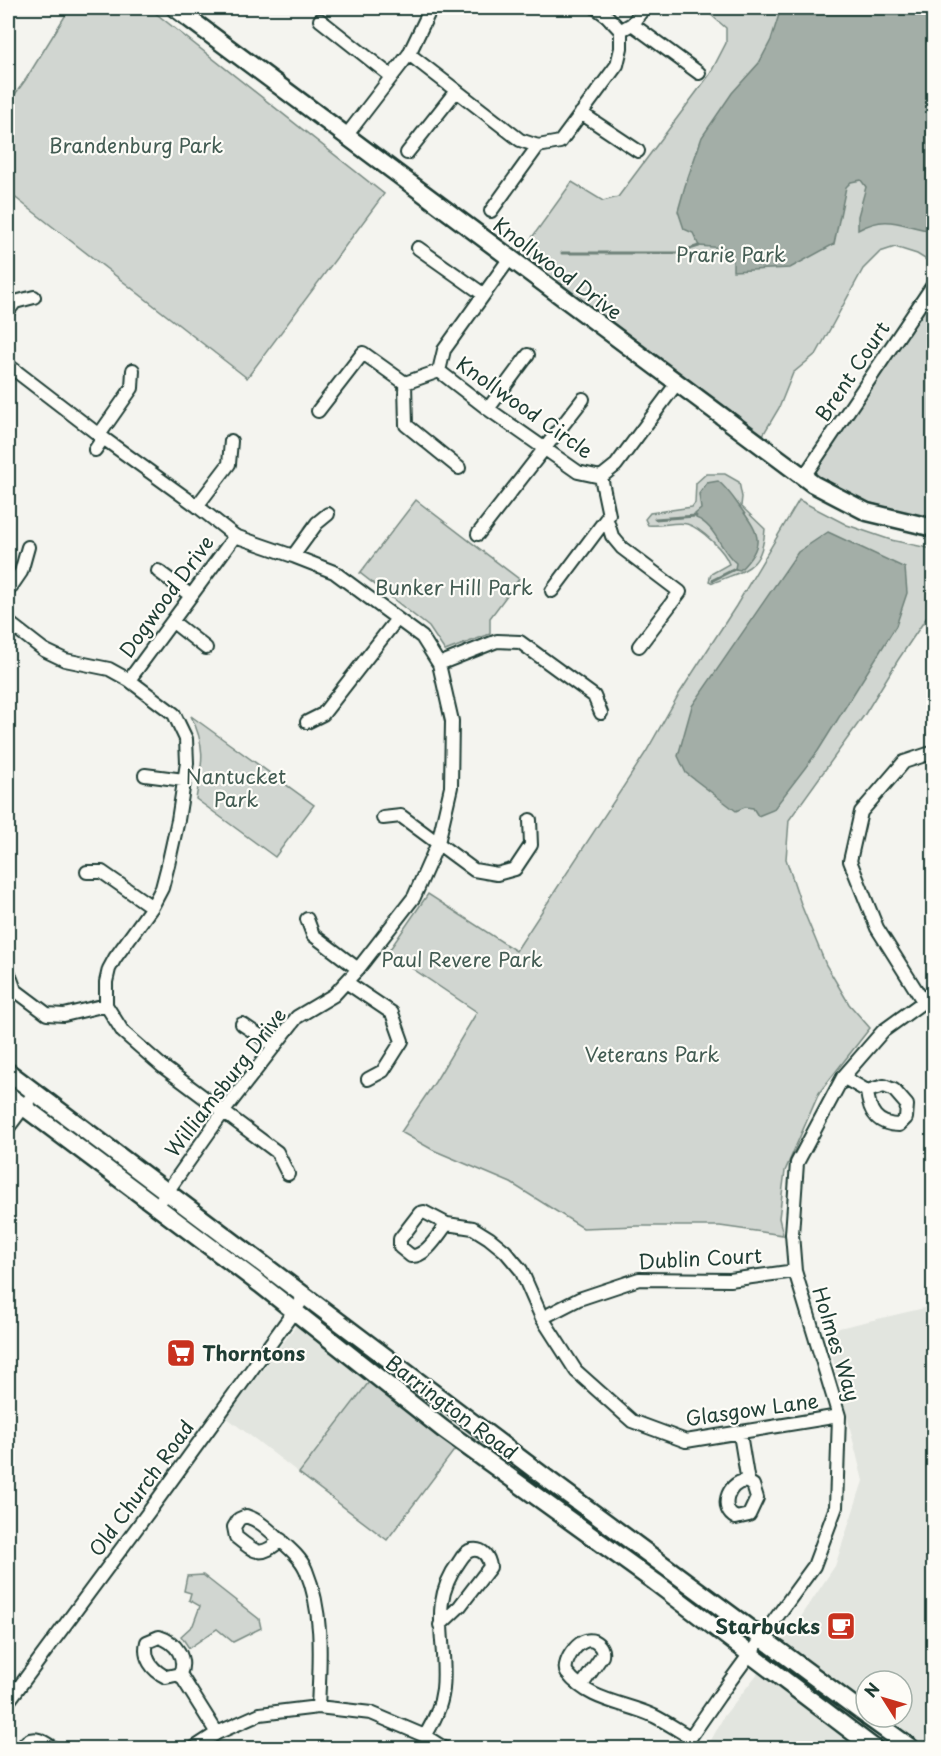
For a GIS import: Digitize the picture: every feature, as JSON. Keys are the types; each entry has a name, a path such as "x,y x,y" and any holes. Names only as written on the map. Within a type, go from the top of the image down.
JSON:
{"main road":[{"name":"Knollwood Drive","path":"177,8 804,478 867,512 933,528"},
{"name":"Barrington Road","path":"8,1072 854,1706"},
{"name":"Barrington Road","path":"8,1095 294,1311 461,1443 655,1582 874,1749"},
{"name":"Barrington Road","path":"884,1729 911,1749"}],"street":[{"path":"346,136 409,54 431,8"},
{"path":"409,54 520,140 538,146 560,142 616,65 621,48 621,31 596,8"},
{"path":"621,31 632,24 644,8"},
{"path":"320,20 391,76"},
{"path":"632,24 699,73"},
{"path":"407,153 456,91"},
{"path":"581,113 638,151"},
{"path":"491,211 538,146"},
{"path":"418,248 483,294"},
{"name":"Knollwood Circle","path":"510,258 444,350 440,371 488,409 578,472 601,477 616,465 677,383"},
{"name":"Brent Court","path":"804,478 933,285"},
{"path":"8,311 15,302 34,297"},
{"path":"318,411 363,353 405,383"},
{"path":"488,409 528,355"},
{"name":"Williamsburg Drive","path":"8,366 234,536 298,562 334,572 422,637 439,664 452,722 452,787 438,843 414,897 358,969 334,995 297,1017 224,1111 157,1206"},
{"path":"95,450 132,388 133,370"},
{"path":"405,383 440,371"},
{"path":"405,383 406,425 459,468"},
{"path":"478,534 583,399"},
{"path":"197,506 229,464 231,441"},
{"path":"552,591 609,515 601,477"},
{"path":"298,562 317,523 328,514"},
{"path":"606,520 612,536 622,548 680,592 639,646"},
{"name":"Dogwood Drive","path":"129,680 234,536"},
{"path":"8,591 21,572 28,547"},
{"path":"158,571 190,595"},
{"path":"307,722 324,714 397,619"},
{"path":"8,621 44,650 65,660 109,669 129,680 174,714 186,739 187,763 168,866 162,888 152,907 109,969 106,982 106,1005 123,1032 162,1066 277,1152 288,1174"},
{"path":"173,622 206,648"},
{"path":"439,664 497,641 520,642 594,696 601,713"},
{"path":"928,997 877,928 850,861 861,812 904,762 933,752"},
{"path":"145,775 184,780"},
{"path":"383,818 401,816 474,870 497,874 515,869 531,845 530,820"},
{"path":"87,872 102,872 152,907"},
{"path":"307,919 314,935 358,969"},
{"path":"8,971 15,990 47,1014 64,1015 106,1005"},
{"path":"346,982 392,1013 402,1041 383,1071 368,1079"},
{"name":"Holmes Way","path":"684,1749 690,1737 814,1566 836,1507 838,1416 795,1271 792,1234 797,1163 843,1077 883,1031 928,997"},
{"path":"242,1024 275,1046"},
{"path":"843,1077 867,1091"},
{"path":"8,1128 35,1092"},
{"name":"Glasgow Lane","path":"447,1224 473,1228 505,1251 521,1270 542,1318 576,1371 632,1421 686,1441 740,1434 838,1416"},
{"name":"Dublin Court","path":"542,1318 579,1299 639,1279 730,1280 795,1271"},
{"name":"Old Church Road","path":"8,1702 305,1296"},
{"path":"740,1434 748,1482"},
{"path":"280,1540 291,1549 306,1569 316,1605 321,1640 318,1707"},
{"path":"425,1736 435,1719 444,1686 440,1625 444,1588 451,1573 469,1551 482,1552 487,1556 490,1567 460,1606 440,1625"},
{"path":"180,1674 217,1733"},
{"path":"582,1685 603,1699 615,1704 631,1706 656,1716 690,1737"},
{"path":"194,1749 217,1733 260,1714 318,1707 371,1713 425,1736 444,1749"},
{"path":"22,1749 27,1741 34,1738 42,1740 53,1749"}],"shaded area":[{"path":"781,8 933,8 933,231 887,222 879,222 858,230 858,216 866,187 861,180 851,182 846,187 834,244 790,268 733,271 733,259 725,248 699,246 693,233 684,229 678,211 702,137 732,93 759,63 771,40"},
{"path":"718,481 734,498 756,533 756,547 753,554 740,570 735,569 736,563 708,526 696,518 695,514 701,509 699,494 707,483"},
{"path":"828,532 905,568 907,593 896,626 818,751 773,810 758,816 753,808 745,807 736,811 686,773 678,756 692,706 798,552"},
{"path":"933,1306 933,1748 707,1748 724,1716 793,1629 835,1566 863,1481 826,1331"},
{"path":"299,1322 372,1378 299,1473 226,1417"}],"green space":[{"name":"Brandenburg Park","path":"70,8 149,8 384,194 247,378 8,192 8,104"},
{"name":"Prarie Park","path":"710,8 933,8 933,264 917,254 895,247 880,252 863,269 817,353 793,373 779,408 763,435 520,254 572,182 603,201 618,197 710,74 726,43 726,28 710,14"},
{"path":"933,293 933,520 863,501 817,476 815,471"},
{"path":"706,474 725,474 739,482 741,506 765,529 763,543 756,561 743,571 713,583 709,581 711,574 729,564 712,541 687,524 648,525 645,519 650,513 692,507 695,503 696,483"},
{"name":"Bunker Hill Park","path":"416,500 519,579 490,618 490,634 445,651 429,627 360,573"},
{"name":"Veterans Park","path":"799,500 847,525 891,540 933,549 933,608 865,714 789,820 786,859 802,907 826,965 849,1004 870,1028 819,1093 785,1171 779,1218 783,1235 720,1226 583,1228 511,1183 433,1150 401,1132 435,1082 477,1012 388,952 428,894 516,951 646,752 679,694 736,606"},
{"name":"Nantucket Park","path":"191,716 314,805 275,857 196,799 202,757 199,738"},
{"path":"372,1378 459,1444 387,1540 299,1473"},
{"path":"203,1575 259,1619 261,1628 233,1642 217,1629 189,1648 181,1636 193,1625 200,1606 189,1600 191,1593 184,1591 187,1576"}],"waterway":[{"path":"562,253 677,253 699,246"},
{"path":"655,519 696,516"},
{"path":"713,580 735,569"}],"place":[{"name":"Thorntons","path":"181,1353"},
{"name":"Starbucks","path":"841,1626"}],"park label":[{"name":"Paul Revere Park","path":"462,959"}]}
